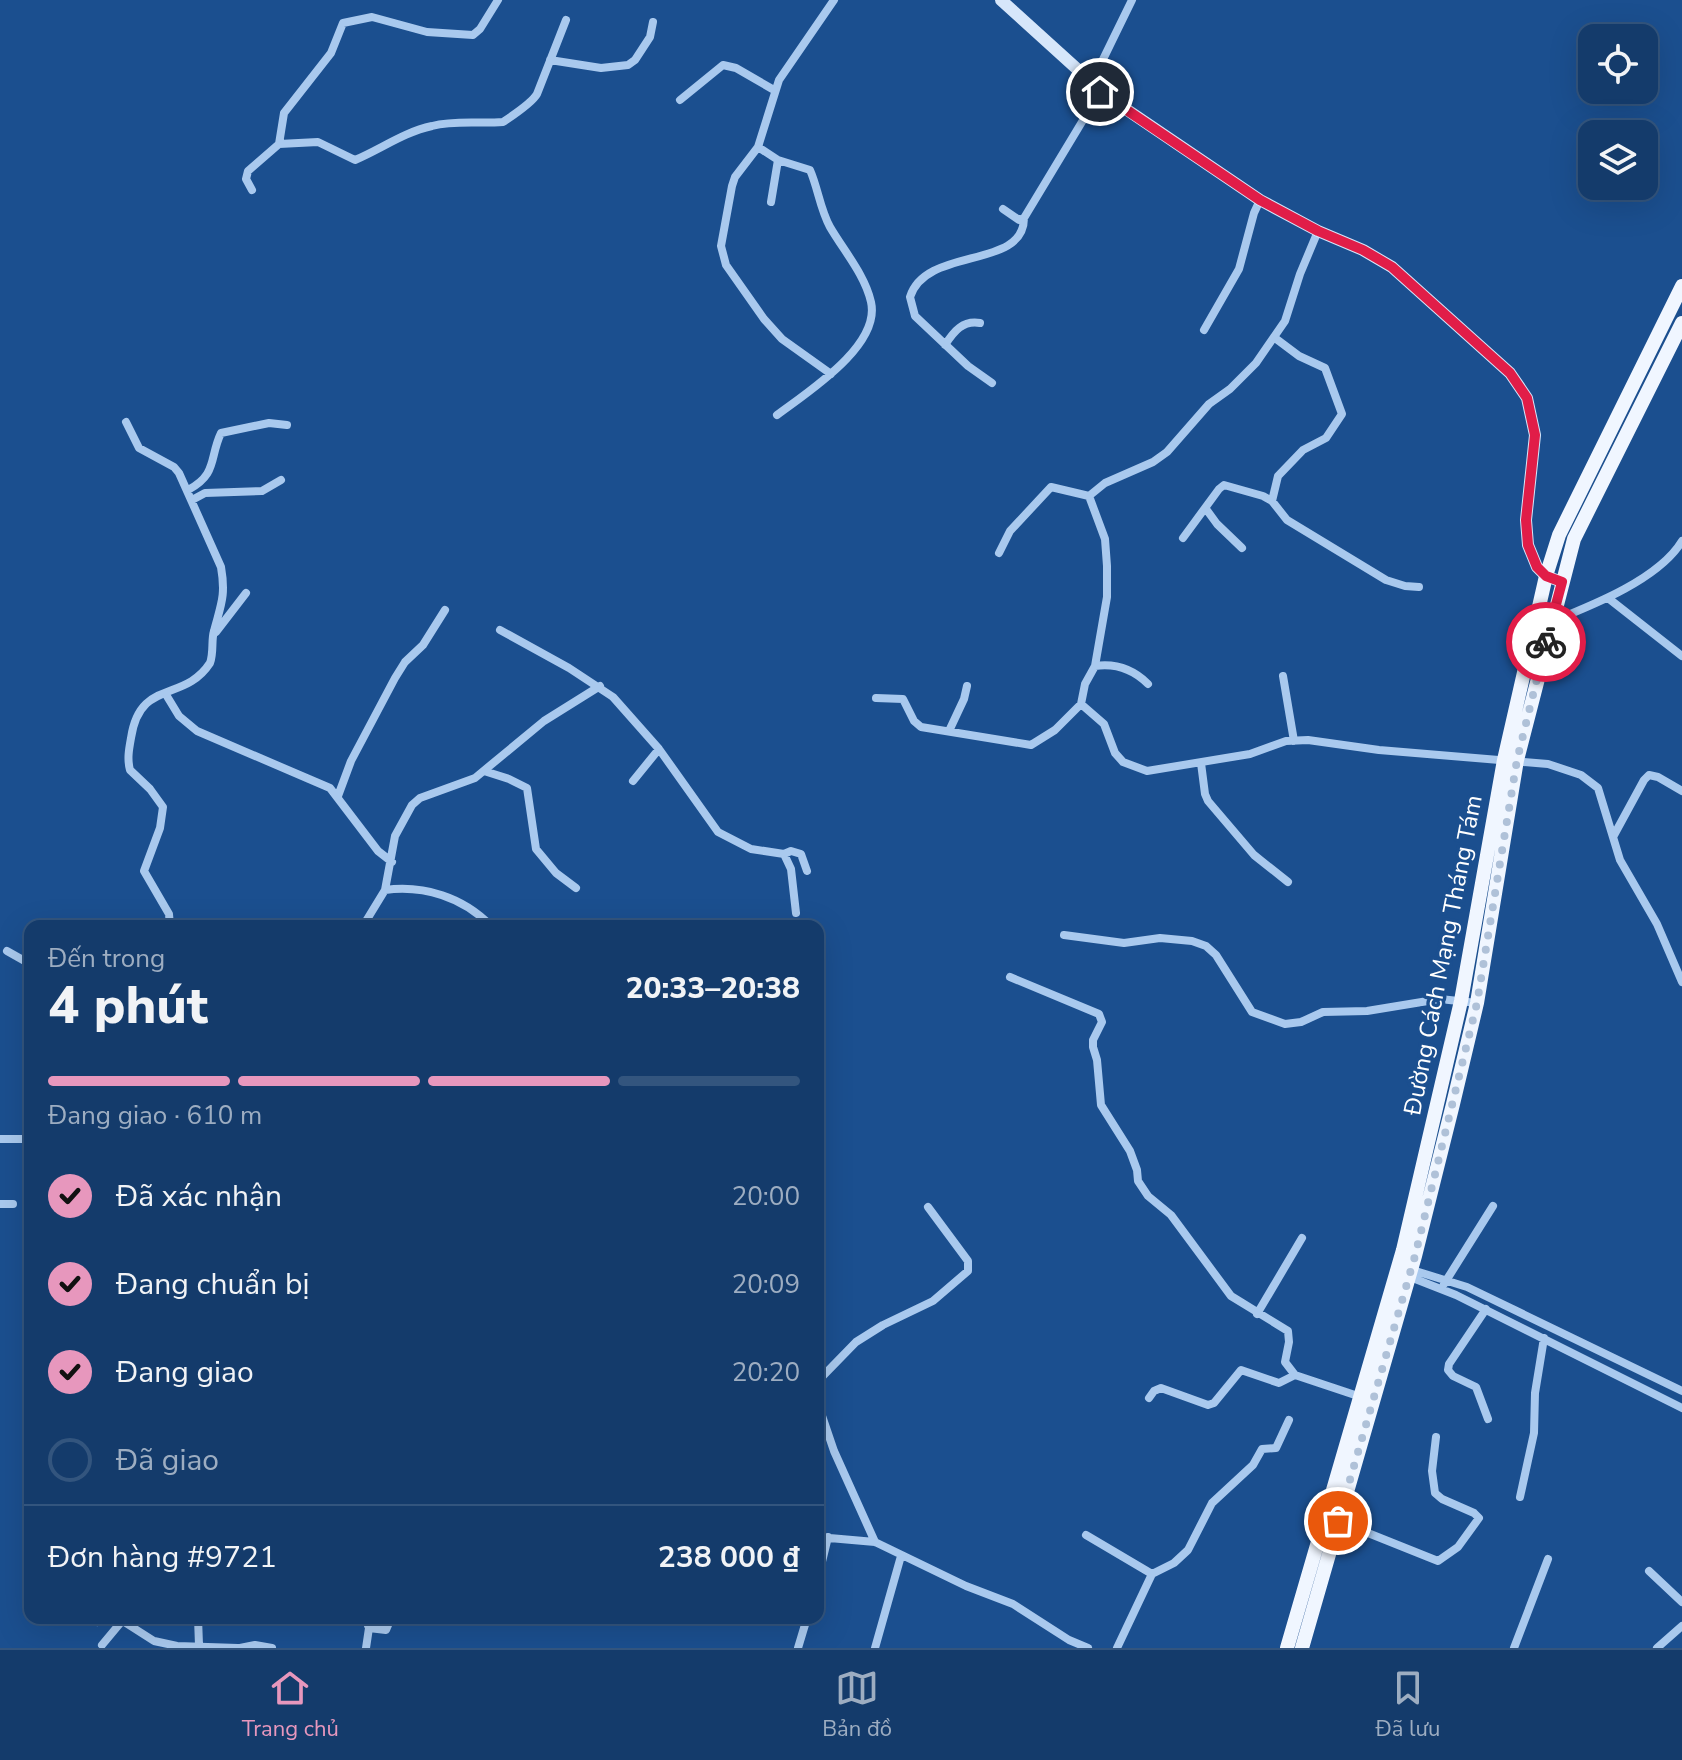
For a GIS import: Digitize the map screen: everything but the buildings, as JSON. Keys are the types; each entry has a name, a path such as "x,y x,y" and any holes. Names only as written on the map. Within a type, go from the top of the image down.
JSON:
{"main road":[{"path":"1001,0 1095,88 1260,200 1318,231 1363,250 1402,275 1501,365 1527,398 1535,435 1526,520 1528,545 1537,567 1546,576 1562,582"},
{"name":"Đường Cách Mạng Tháng Tám","path":"1287,1648 1404,1271 1445,1102 1469,1002 1546,576 1559,535 1682,286"},
{"name":"Đường Cách Mạng Tháng Tám","path":"1511,760 1574,539 1682,323"},
{"name":"Đường Cách Mạng Tháng Tám","path":"1302,1648 1338,1521 1366,1399"}],"street":[{"path":"279,144 284,113 331,53 343,23 372,17 427,32 473,35 498,0"},
{"path":"831,374 782,339 764,319 722,257 722,239 735,177 758,147 774,90 834,0"},
{"path":"992,383 915,316 911,307 912,291 923,277 951,263 999,251 1019,235 1024,218 1095,88 1132,0"},
{"path":"252,190 246,179 248,171 279,144 318,142 355,160 396,139 432,126 503,122 523,105 533,101 566,20"},
{"path":"550,60 601,68 628,65 635,60 650,37 653,22"},
{"path":"680,100 723,65 730,65 774,90"},
{"path":"758,147 778,160 810,170 829,225 853,261 871,303 870,320 858,345 831,374 777,415"},
{"path":"771,202 778,160"},
{"path":"1204,330 1239,269 1260,200"},
{"path":"1003,209 1019,220 1024,218"},
{"path":"1089,496 1105,483 1153,462 1167,452 1209,404 1243,378 1285,321 1318,231"},
{"path":"945,345 954,332 966,323 980,323"},
{"path":"1272,501 1278,476 1303,450 1326,438 1342,414 1325,368 1302,358 1275,338"},
{"path":"126,422 139,448 174,467 188,490 221,567 223,579 223,603 212,634 213,655 205,670 191,682 152,699 137,714 128,754 130,770 163,807 160,828 144,871 170,920"},
{"path":"188,490 203,481 209,472 221,433 269,423 287,425"},
{"path":"192,500 205,493 262,491 281,480"},
{"path":"1183,538 1224,485 1259,494 1272,501 1287,520 1368,570 1396,583 1419,587"},
{"path":"999,553 1010,531 1051,487 1089,496"},
{"path":"876,698 903,699 917,724 949,731 1031,745 1055,730 1081,704 1085,684 1095,666 1107,597 1105,539 1089,496"},
{"path":"1206,509 1242,548"},
{"path":"1552,621 1608,598 1664,562 1682,541"},
{"path":"212,634 246,593"},
{"path":"1608,598 1682,656"},
{"path":"338,796 351,761 399,670 423,645 445,610"},
{"path":"500,630 600,686 626,710 659,749 718,832 751,849 801,854 807,871"},
{"path":"1095,666 1107,664 1126,668 1148,684"},
{"path":"1283,676 1294,741"},
{"path":"367,920 385,890 395,836 412,805 420,798 468,782 544,721 600,686"},
{"path":"949,731 967,686"},
{"path":"165,693 179,716 197,731 330,788 352,820 378,851 392,862"},
{"path":"1081,704 1104,724 1115,753 1123,762 1147,771 1250,754 1308,740 1379,750 1563,766 1598,788 1620,860 1657,924 1682,982"},
{"path":"633,781 659,749"},
{"path":"1201,763 1208,801 1254,855 1288,882"},
{"path":"484,771 527,788 536,849 556,873 576,888"},
{"path":"1612,837 1649,775 1682,791"},
{"path":"784,854 791,869 796,913"},
{"path":"385,890 423,890 456,899 485,920"},
{"path":"1064,935 1124,943 1160,938 1192,941 1206,946 1216,955 1252,1012 1285,1024 1301,1022 1323,1012 1367,1011 1440,999 1469,1002"},
{"path":"7,951 24,961"},
{"path":"1010,977 1101,1017 1102,1022 1093,1040 1101,1105 1130,1151 1138,1181 1148,1196 1171,1215 1231,1296 1288,1331 1285,1362 1295,1375 1366,1399"},
{"path":"0,1139 24,1139"},
{"path":"0,1204 13,1204"},
{"path":"1446,1283 1493,1206"},
{"path":"824,1375 856,1342 933,1301 968,1271 968,1261 928,1207"},
{"path":"1257,1314 1302,1238"},
{"path":"1404,1271 1446,1283 1682,1391"},
{"path":"1446,1283 1486,1309 1682,1408"},
{"path":"1486,1309 1448,1370 1453,1376 1476,1387 1488,1419"},
{"path":"1520,1497 1534,1433 1535,1393 1544,1338"},
{"path":"1618,1375 1625,1363"},
{"path":"1149,1398 1161,1388 1208,1405 1214,1403 1241,1370 1279,1383 1295,1375"},
{"path":"1117,1648 1152,1574 1174,1563 1188,1550 1212,1503 1253,1465 1262,1449 1276,1448 1289,1420"},
{"path":"824,1422 875,1542"},
{"path":"1338,1521 1394,1541 1433,1560 1443,1559 1458,1547 1479,1518 1435,1493 1432,1471 1436,1437"},
{"path":"1086,1535 1152,1574"},
{"path":"824,1537 875,1542 966,1586 1013,1604 1069,1640 1088,1648"},
{"path":"875,1648 901,1556"},
{"path":"1514,1648 1548,1559"},
{"path":"1649,1571 1682,1602"},
{"path":"102,1645 117,1624"},
{"path":"126,1624 154,1644 239,1648 255,1645 272,1648"},
{"path":"198,1624 199,1645"},
{"path":"366,1648 367,1624"},
{"path":"369,1628 386,1630 388,1624"},
{"path":"798,1648 805,1624"},
{"path":"1657,1648 1682,1626"}],"way so far":[{"path":"1338,1521 1415,1256 1477,1003 1517,760 1546,642"}],"route":[{"path":"1100,92 1260,200 1392,267 1510,373 1527,398 1535,435 1526,520 1528,545 1537,567 1546,576 1562,582 1546,642"}]}
